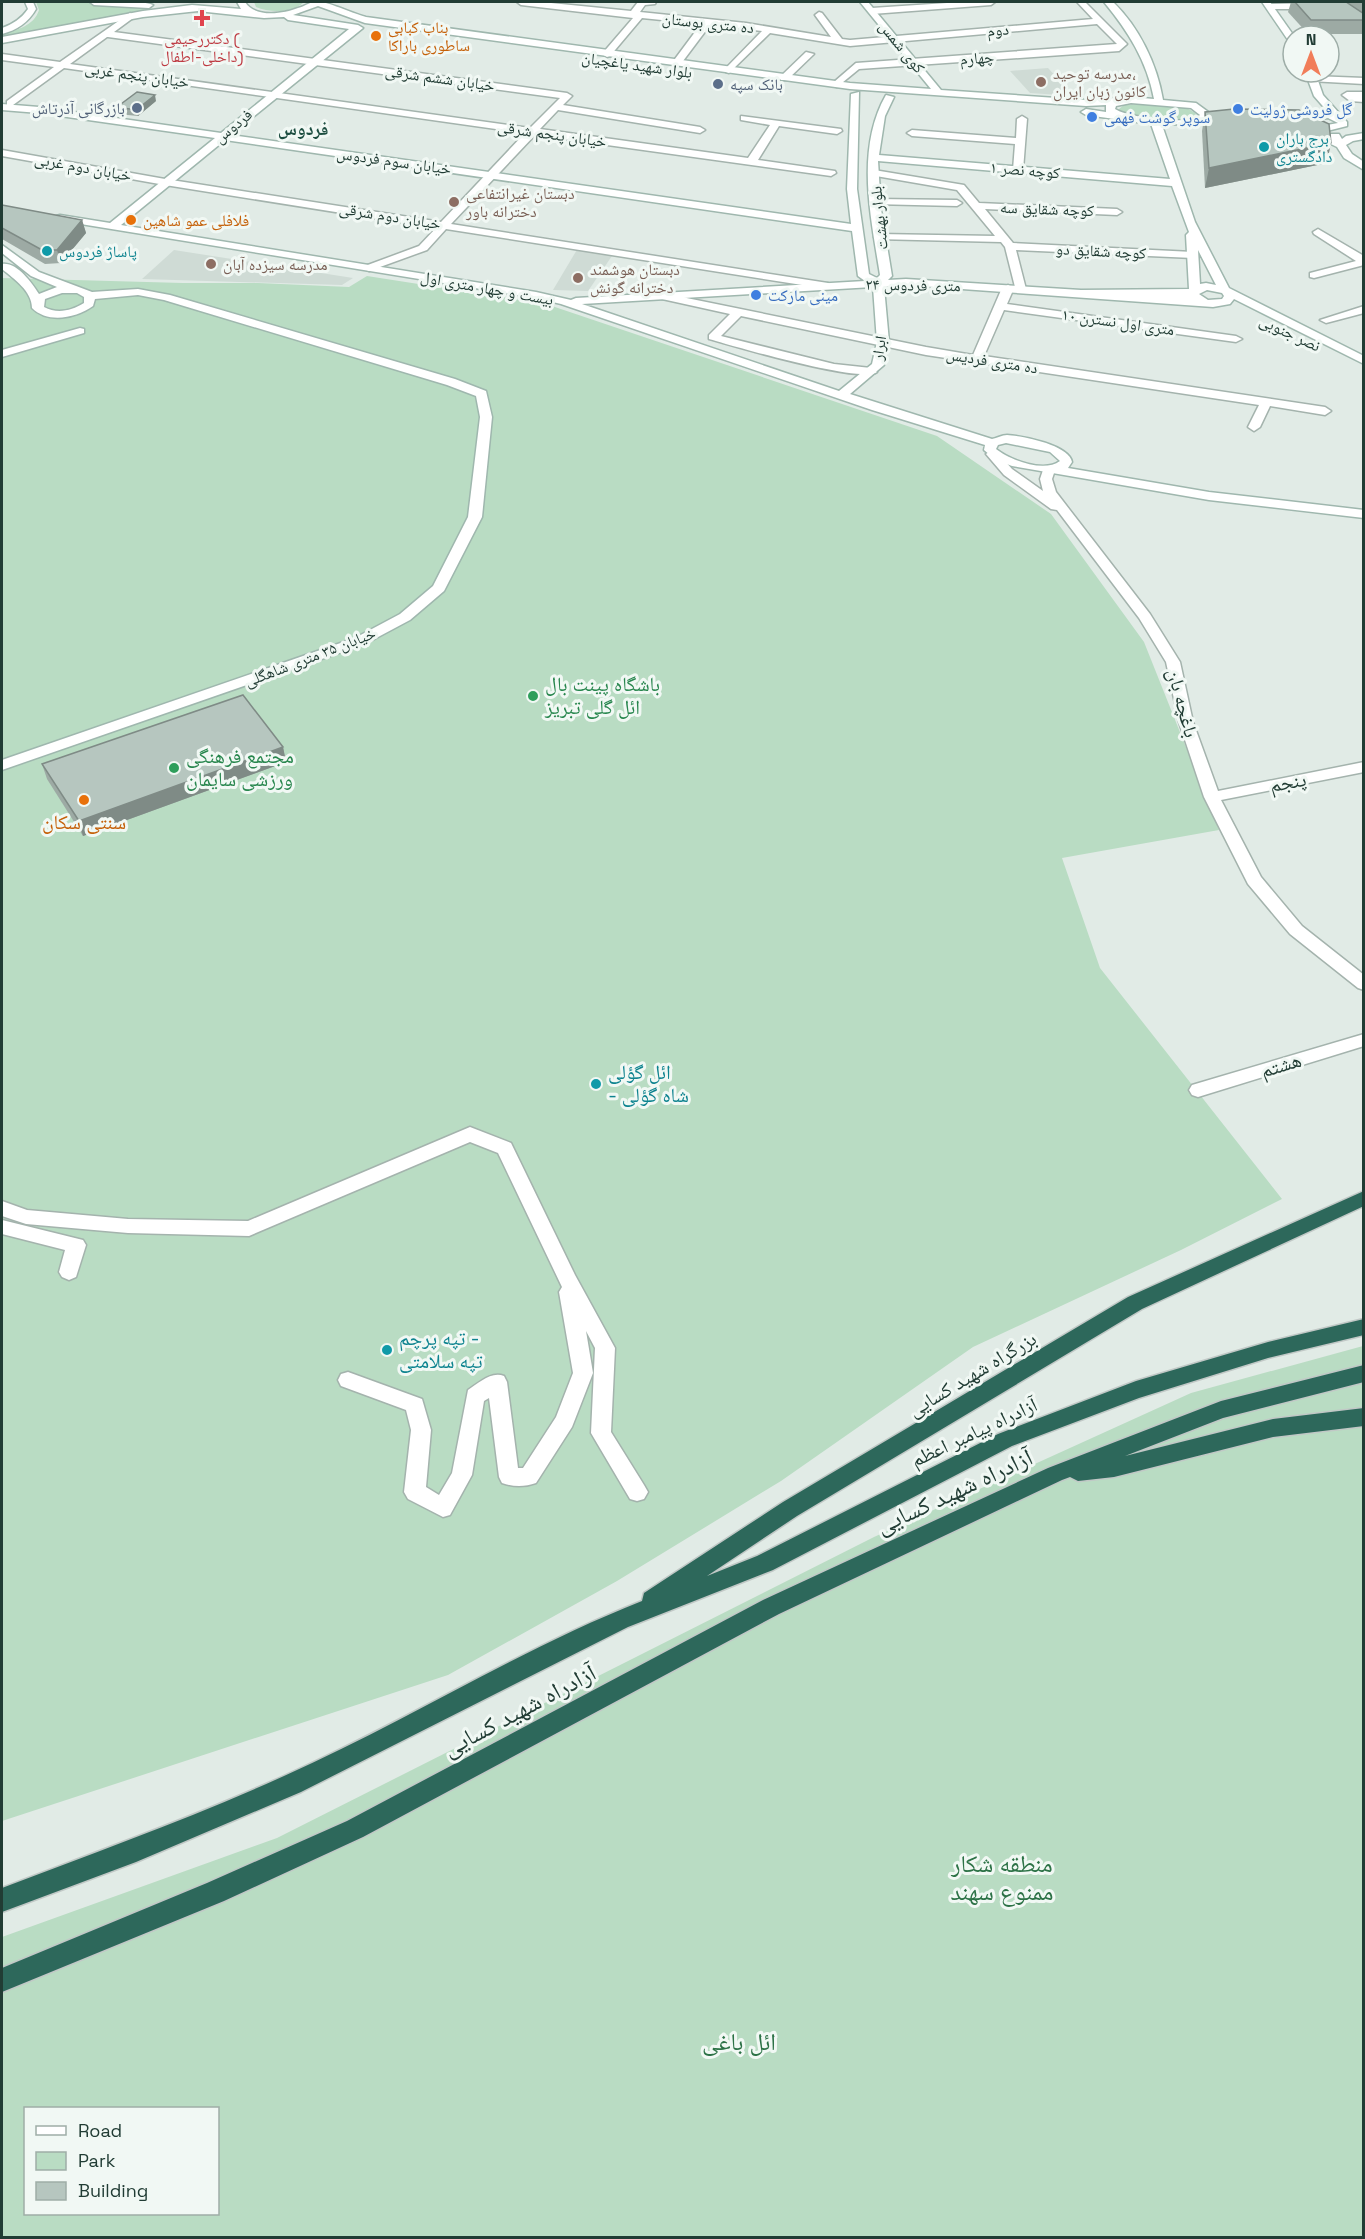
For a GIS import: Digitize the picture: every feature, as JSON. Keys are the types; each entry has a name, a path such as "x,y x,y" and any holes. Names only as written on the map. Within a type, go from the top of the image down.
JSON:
{"highway":[{"name":"بزرگراه شهید کسایی","path":"620,1620 790,1509 1135,1303 1364,1198"},
{"name":"آزادراه پیامبر اعظم","path":"620,1620 765,1563 1005,1440 1136,1390 1268,1350 1364,1327"},
{"path":"1055,1474 1221,1410 1364,1373"},
{"path":"1055,1474 1114,1468 1273,1428 1364,1417"},
{"name":"آزادراه شهید کسایی","path":"2,1980 215,1892 355,1829 771,1607 1055,1474"},
{"name":"آزادراه شهید کسایی","path":"2,1900 136,1850 292,1784 620,1620"}],"street":[{"path":"2,31 26,19 32,9 29,2"},
{"path":"94,2 202,8 260,14 298,12 317,2"},
{"path":"241,2 242,6 260,14"},
{"name":"بلوار شهید یاغچیان","path":"317,2 333,10 365,20 485,41 863,99 1086,112 1155,120 1211,121"},
{"name":"ده متری بوستان","path":"521,2 707,22 849,43 895,38"},
{"path":"607,54 636,15 642,2 652,2"},
{"name":"کوی شمس","path":"864,2 939,93"},
{"path":"872,12 991,2"},
{"path":"1081,2 1100,21"},
{"path":"1108,2 1134,35 1149,66 1159,102"},
{"path":"1269,4 1329,6"},
{"path":"1269,4 1282,24"},
{"path":"2,40 130,16 202,8"},
{"path":"354,8 365,20"},
{"name":"بلوار شهید یاغچیان","path":"260,14 356,28 607,54 837,84 1086,103 1159,102 1220,111"},
{"path":"819,15 839,41"},
{"path":"6,104 108,34 130,16"},
{"name":"دوم","path":"895,38 1100,21"},
{"name":"چهارم","path":"837,84 856,66 1119,48 1122,44 1100,21"},
{"path":"677,63 707,22"},
{"name":"فردوس","path":"112,227 220,136 356,28"},
{"path":"729,70 768,30"},
{"name":"خیابان ششم شرقی","path":"108,34 567,96 555,107"},
{"path":"784,78 809,54"},
{"name":"خیابان پنجم غربی","path":"2,57 273,94"},
{"path":"1341,74 1364,75"},
{"path":"1341,78 1364,81"},
{"path":"1314,84 1319,96 1338,124 1340,145"},
{"name":"خیابان پنجم شرقی","path":"273,94 831,173"},
{"path":"1310,105 1319,96"},
{"path":"1314,118 1319,96"},
{"path":"1360,98 1359,109 1364,110"},
{"path":"863,99 887,100"},
{"name":"بلوار بهشت","path":"863,99 852,189 864,276 878,284 886,276 879,237 874,158 877,125 887,100"},
{"path":"1116,101 1109,107 1113,114 1118,116"},
{"name":"خیابان سوم فردوس","path":"6,104 856,228"},
{"path":"369,268 423,248 442,224 555,107 700,130"},
{"path":"1196,122 1206,114 1198,107"},
{"path":"744,118 837,131"},
{"path":"1361,164 1348,156 1340,145 1322,135 1297,126 1314,118 1364,134"},
{"path":"1018,170 1022,119"},
{"path":"1155,120 1190,222 1210,265 1230,296 1226,302 1210,303 1196,298 1190,222"},
{"path":"751,162 777,122"},
{"path":"912,133 1020,141"},
{"path":"1340,145 1350,138 1364,134"},
{"name":"خیابان دوم غربی","path":"2,153 165,182"},
{"name":"کوچه نصر ۱","path":"874,158 1176,183"},
{"path":"874,173 960,187 1008,242 1014,289 1000,306 977,359"},
{"name":"خیابان دوم شرقی","path":"165,182 828,286"},
{"path":"876,202 957,203"},
{"name":"کوچه شقایق سه","path":"977,206 1118,212"},
{"name":"بیست و چهار متری اول","path":"46,216 536,295 565,302 992,448 1002,459 1125,483"},
{"path":"1318,232 1364,262"},
{"name":"کوچه شقایق دو","path":"879,237 1008,242 1193,255"},
{"path":"2,248 35,274 72,289"},
{"path":"2,262 23,280 38,300 38,308 42,311 63,314 85,307 89,304 90,296 80,290 72,289 55,291 38,300"},
{"path":"1314,275 1364,262"},
{"name":"۲۴ متری فردوس","path":"565,302 906,282 1210,303"},
{"name":"ابرار","path":"841,395 878,365 883,342 878,284"},
{"name":"۲۴ متری فردوس","path":"1081,293 1160,294 1194,291 1206,286 1227,291"},
{"name":"نصر جنوبی","path":"1227,291 1364,361"},
{"name":"خیابان ۳۵ متری شاهگلی","path":"2,765 360,641 405,617 439,588 475,518 486,417 482,394 451,382 166,297 138,292 90,296"},
{"name":"ده متری فردیس","path":"662,296 977,359 1325,411"},
{"name":"نصر جنوبی","path":"1210,303 1272,322 1364,369"},
{"name":"۱۰ متری اول نسترن","path":"1000,306 1236,339"},
{"path":"1326,320 1364,309"},
{"path":"738,312 713,337 834,368 870,372"},
{"path":"2,354 80,331"},
{"path":"1254,427 1266,402"},
{"path":"1065,512 1008,472 992,448 1000,439 1054,449 1065,457 1125,483 1275,506 1364,514"},
{"path":"1065,457 1066,462 1052,470 1046,479 1050,492 1065,512"},
{"name":"باغچه بان","path":"1065,512 1144,617 1173,662 1186,722 1212,797 1254,880 1296,930 1364,984"},
{"name":"پنجم","path":"1212,797 1364,767"},
{"name":"هشتم","path":"1198,1090 1364,1040"},
{"path":"2,1208 26,1217 117,1225 249,1229 470,1134 505,1148 567,1278 605,1348 602,1433 637,1492"},
{"path":"2,1227 76,1245 69,1272"},
{"path":"348,1380 415,1405 421,1431 415,1492 443,1508 462,1475 475,1396 497,1382 509,1477 529,1477 565,1421 583,1373 567,1278"}],"shaded area":[{"name":"مدرسه توحید، کانون زبان ایران","path":"1048,68 1074,96 1030,93 1010,71"},
{"name":"دبستان هوشمند دخترانه گونش","path":"578,248 614,253 588,291 553,290"},
{"name":"مدرسه سیزده آبان","path":"174,250 353,278 342,285 142,279"}],"green space":[{"path":"36,2 81,2 150,8 146,11 2,38 2,34 29,24 33,20 39,10"},
{"path":"254,2 304,2 288,10 274,11 256,7"},
{"path":"1124,105 1177,106 1196,114 1169,120 1138,116 1120,112 1119,109"},
{"name":"ائل گؤلی - شاه گؤلی","path":"367,276 546,304 937,436 1051,514 1144,642 1219,830 1062,858 1100,968 1282,1199 1181,1250 973,1347 781,1481 617,1581 448,1675 2,1821 2,278 349,287"},
{"name":"منطقه شکار ممنوع سهند","path":"1363,1346 1363,2237 2,2238 2,1937 277,1838 874,1537 1191,1393"}],"building":[{"path":"1295,2 1346,2 1364,14 1364,20 1311,20"},
{"path":"137,92 155,95 136,110 117,107"},
{"path":"1234,109 1299,110 1329,124 1331,143 1209,168 1205,112"},
{"path":"2,205 82,220 57,250 42,250 2,228"},
{"name":"مجتمع فرهنگی ورزشی سایمان","path":"243,695 283,747 79,821 42,764"}],"place":[{"name":"دکتررحیمی ( داخلی-اطفال)","path":"202,18"},
{"name":"بناب کبابی ساطوری باراکا","path":"376,36"},
{"name":"مدرسه توحید، کانون زبان ایران","path":"1041,82"},
{"name":"بانک سپه","path":"718,84"},
{"name":"بازرگانی آذرتاش","path":"137,108"},
{"name":"گل فروشی ژولیت","path":"1238,109"},
{"name":"سوپر گوشت فهمی","path":"1092,117"},
{"name":"برج باران دادگستری","path":"1264,147"},
{"name":"دبستان غیرانتفاعی دخترانه باور","path":"454,202"},
{"name":"فلافلی عمو شاهین","path":"131,220"},
{"name":"پاساژ فردوس","path":"47,251"},
{"name":"مدرسه سیزده آبان","path":"211,264"},
{"name":"دبستان هوشمند دخترانه گونش","path":"578,278"},
{"name":"مینی مارکت","path":"756,295"},
{"name":"باشگاه پینت بال ائل گلی تبریز","path":"533,696"},
{"name":"مجتمع فرهنگی ورزشی سایمان","path":"174,768"},
{"name":"سنتی سکان","path":"84,800"},
{"name":"ائل گؤلی - شاه گؤلی","path":"596,1084"},
{"name":"تپه پرچم - تپه سلامتی","path":"387,1350"}],"district":[{"name":"فردوس","path":"303,128"}],"park label":[{"name":"ائل باغی","path":"739,2041"}]}
